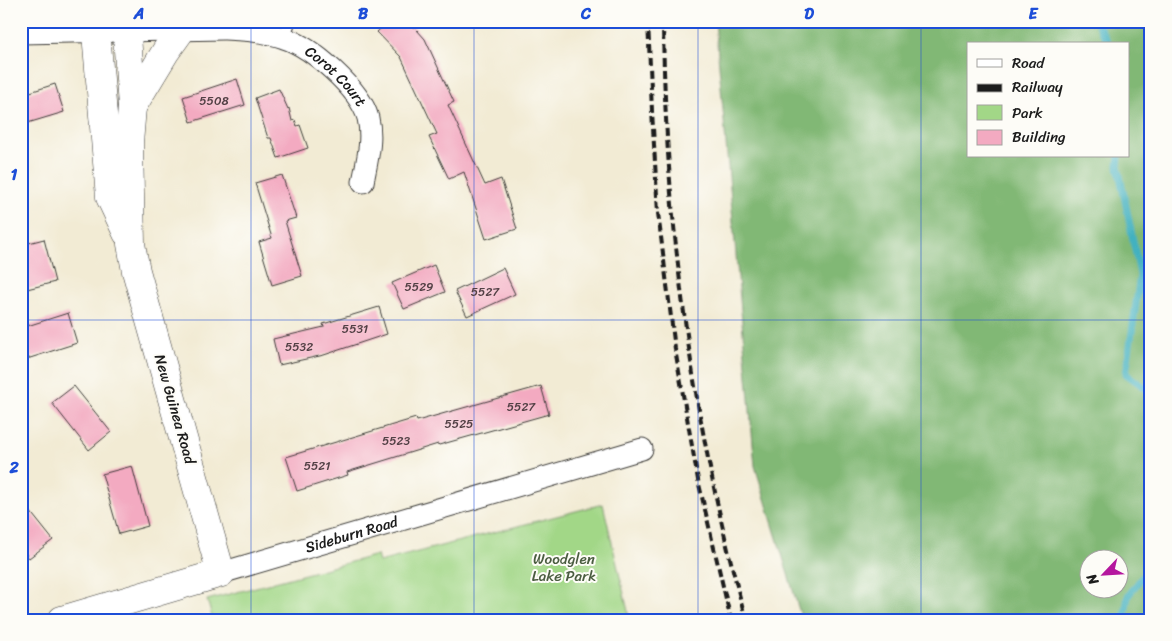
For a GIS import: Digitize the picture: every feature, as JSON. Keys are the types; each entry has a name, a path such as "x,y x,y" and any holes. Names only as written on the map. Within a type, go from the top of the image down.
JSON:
{"street":[{"name":"Corot Court","path":"21,33 96,27 181,30 287,29 342,78 363,106 368,117 371,139 363,182"},
{"name":"New Guinea Road","path":"96,27 110,197 131,244"},
{"name":"New Guinea Road","path":"126,27 132,107 129,143 131,244 136,271 221,573"},
{"path":"132,107 181,30"},
{"name":"Sideburn Road","path":"62,620 642,449"}],"green space":[{"path":"715,21 1151,21 1151,620 802,620 755,466"},
{"name":"Woodglen Lake Park","path":"603,504 630,620 213,620 207,600 377,555 379,562"}],"building":[{"path":"389,21 409,21 425,39 454,102 448,105 485,185 501,179 517,229 486,239 464,172 449,179 429,137 437,134 401,57 377,32"},
{"path":"237,79 245,105 191,122 183,97"},
{"path":"55,84 64,112 21,125 21,95"},
{"path":"279,89 289,108 292,121 295,120 297,126 300,125 308,148 278,158 271,138 268,138 255,98"},
{"path":"282,175 296,218 285,221 302,276 272,285 259,242 272,238 255,183"},
{"path":"44,239 55,282 23,290 21,281 21,245"},
{"path":"434,265 445,292 404,309 392,283"},
{"path":"503,268 515,294 467,316 455,291"},
{"path":"379,307 387,334 324,355 279,365 273,339 324,327 323,324"},
{"path":"68,313 77,343 27,359 21,340 21,328"},
{"path":"74,386 111,432 89,450 52,403"},
{"path":"541,386 549,414 438,444 347,472 348,475 297,491 286,457 416,418 417,421"},
{"path":"132,466 148,526 119,534 102,474"},
{"path":"21,500 53,540 29,558 21,548"}],"waterway":[{"path":"1096,21 1108,42"},
{"path":"1119,158 1118,166 1140,275 1126,374 1151,392"},
{"path":"1124,620 1128,596 1151,565"}],"railway":[{"path":"648,21 658,213 675,349 698,480 731,620"},
{"path":"663,21 669,172 685,323 711,473 727,547 746,620"}]}
